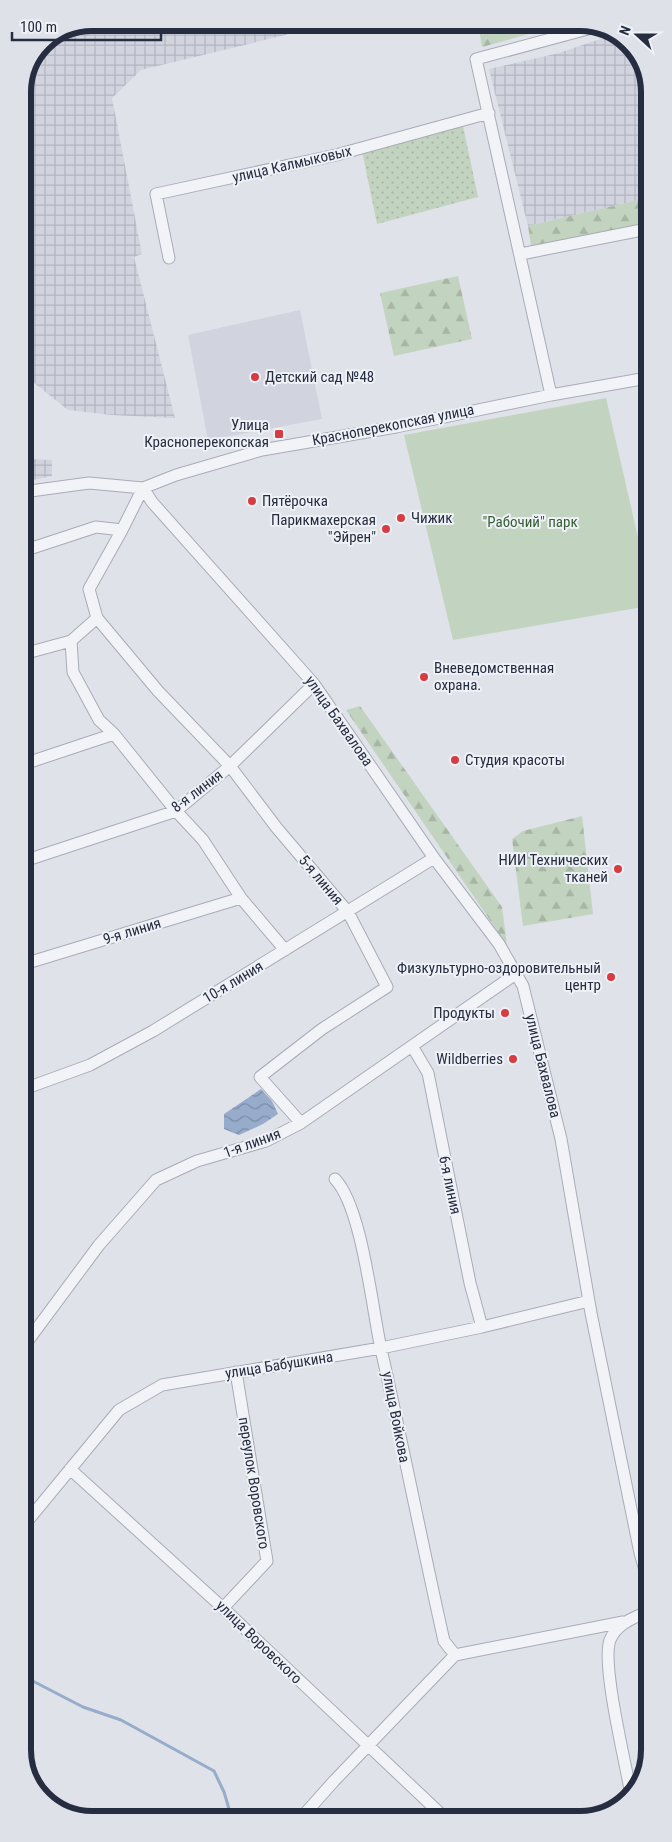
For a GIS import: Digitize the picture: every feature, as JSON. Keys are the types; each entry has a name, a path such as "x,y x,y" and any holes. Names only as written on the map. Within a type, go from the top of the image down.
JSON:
{"street":[{"path":"551,395 476,59 580,31"},
{"name":"улица Калмыковых","path":"169,258 156,194 336,155 489,114"},
{"path":"521,254 641,230"},
{"name":"Красноперекопская улица","path":"143,488 176,474 262,450 396,427 551,395 641,379"},
{"path":"31,491 89,483 143,488 89,590 97,618 71,641 31,652"},
{"name":"улица Бахвалова","path":"143,488 152,502 314,684 434,858 499,944 523,986 561,1139 589,1301 641,1556"},
{"path":"31,548 96,527 122,530"},
{"name":"5-я линия","path":"97,618 158,691 230,766 276,827 348,912 387,987 322,1029 260,1077 300,1123"},
{"path":"71,641 73,672 99,720 114,734 176,811 203,840 241,898 285,950"},
{"name":"8-я линия","path":"31,859 176,811 230,766 314,684"},
{"path":"31,762 114,734"},
{"name":"10-я линия","path":"31,1086 90,1065 153,1030 434,858"},
{"name":"9-я линия","path":"31,962 241,898"},
{"name":"1-я линия","path":"31,1337 99,1245 156,1180 198,1161 266,1141 300,1123 517,974"},
{"name":"6-я линия","path":"412,1046 428,1073 470,1283 482,1327"},
{"name":"улица Войкова","path":"335,1179 344,1188 353,1217 371,1289 381,1348 444,1641 455,1655"},
{"name":"улица Бабушкина","path":"31,1517 119,1410 162,1385 381,1348 482,1327 589,1301"},
{"name":"переулок Воровского","path":"224,1608 267,1561 236,1372"},
{"name":"улица Воровского","path":"70,1469 224,1608 437,1811"},
{"path":"307,1811 455,1655 623,1622 641,1614"},
{"path":"623,1622 610,1639 607,1662 629,1785"}],"shaded area":[{"path":"302,31 141,70 112,98 142,254 134,257 175,418 111,415 68,410 31,380 31,88 36,69 42,58 58,42 80,32"},
{"path":"605,37 612,41 612,60 631,60 639,76 641,92 641,199 528,226 489,69 559,53"},
{"name":"Детский сад №48","path":"300,310 322,419 208,440 188,335"},
{"path":"31,459 52,460 52,476 31,480"}],"green space":[{"path":"479,31 539,31 482,47"},
{"path":"463,126 478,197 377,224 362,151"},
{"path":"641,199 641,225 532,252 528,226"},
{"path":"458,276 472,339 394,356 380,293"},
{"name":"\"Рабочий\" парк","path":"606,398 641,550 641,607 453,640 404,435"},
{"path":"360,706 502,907 507,945 346,710"},
{"path":"582,816 593,914 523,926 512,839 523,831"}],"water":[{"path":"261,1089 272,1101 278,1114 263,1124 239,1135 224,1129 224,1114"}],"waterway":[{"path":"31,1680 83,1707 121,1720 214,1771 224,1792 230,1811"}],"place":[{"name":"Детский сад №48","path":"255,377"},
{"name":"Улица Красноперекопская","path":"279,434"},
{"name":"Пятёрочка","path":"252,501"},
{"name":"Чижик","path":"401,518"},
{"name":"Парикмахерская \"Эйрен\"","path":"386,529"},
{"name":"Вневедомственная охрана.","path":"424,677"},
{"name":"Студия красоты","path":"455,760"},
{"name":"НИИ Технических тканей","path":"618,869"},
{"name":"Физкультурно-оздоровительный центр","path":"611,977"},
{"name":"Продукты","path":"505,1013"},
{"name":"Wildberries","path":"513,1059"}]}
